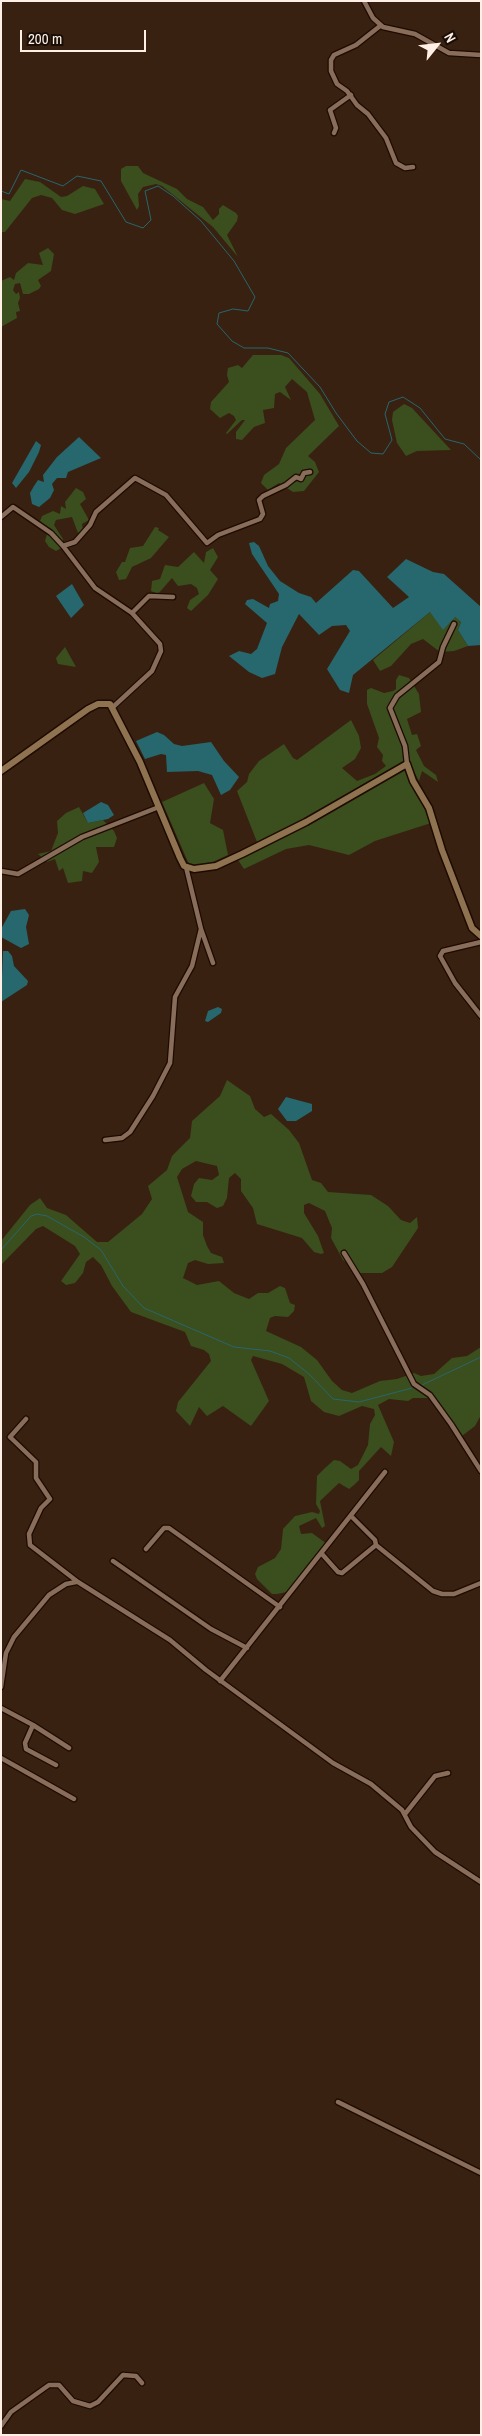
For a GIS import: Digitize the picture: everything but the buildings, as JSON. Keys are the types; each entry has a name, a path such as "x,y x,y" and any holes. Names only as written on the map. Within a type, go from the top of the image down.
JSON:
{"street":[{"path":"364,1 380,26 415,34 449,53 481,55"},
{"path":"380,26 356,45 338,53 331,60 331,71 335,82 351,95 386,138 396,163 405,168 413,167"},
{"path":"334,133 336,128 330,110 351,95"},
{"path":"63,546 75,542 90,525 96,512 135,478 166,496 207,543 218,535 260,519 263,514 259,500 262,496 296,477 301,479 304,473 310,472"},
{"path":"1,517 13,507 47,530 63,546 95,588 132,613 157,640 162,651 152,671 113,707"},
{"path":"132,613 149,596 173,596"},
{"path":"454,624 443,647 439,662 398,696 391,704 390,713 405,746 407,764 413,781 430,808 442,850 472,928 481,936"},
{"path":"1,771 88,709 107,703 113,707 140,762 178,854 186,867 201,929 213,962"},
{"path":"186,867 194,869 206,868 235,858 306,822 407,764"},
{"path":"1,871 18,874 82,837 159,807"},
{"path":"105,1140 122,1138 130,1132 153,1096 170,1063 175,997 192,966 201,929"},
{"path":"481,942 443,952 440,956 455,982 481,1016"},
{"path":"344,1254 363,1284 414,1384 421,1391 430,1395 452,1424 481,1471"},
{"path":"26,1419 10,1437 36,1462 36,1478 50,1499 42,1508 29,1534 28,1542 78,1582 147,1624 220,1681 333,1763 370,1784 405,1814 411,1827 435,1852 481,1882"},
{"path":"220,1681 386,1472"},
{"path":"352,1517 375,1540 376,1545 434,1591 442,1594 454,1594 481,1583"},
{"path":"146,1549 164,1528 169,1528 280,1607"},
{"path":"322,1554 338,1572 342,1573 376,1545"},
{"path":"113,1561 211,1629 220,1632 247,1648"},
{"path":"1,1687 6,1653 14,1637 49,1595 66,1584 78,1582"},
{"path":"1,1708 70,1748"},
{"path":"33,1725 25,1743 26,1749 56,1765"},
{"path":"1,1758 74,1798"},
{"path":"405,1814 435,1776 448,1773"},
{"path":"338,2102 481,2173"},
{"path":"1,2426 10,2412 49,2386 59,2385 74,2402 90,2406 98,2402 123,2376 136,2376 142,2383"}],"green space":[{"path":"126,166 138,166 143,173 177,189 187,199 203,207 213,220 219,214 219,209 223,205 236,213 238,216 237,221 227,235 238,257 213,227 162,186 156,184 143,187 138,194 139,206 137,210 121,181 121,169"},
{"path":"25,179 40,182 61,197 67,196 83,186 95,189 104,204 75,214 62,210 52,198 41,195 32,198 5,232 1,232 1,199 10,201"},
{"path":"48,248 54,254 51,271 38,280 41,286 39,289 29,294 23,294 20,283 15,284 13,290 16,294 19,292 20,298 18,303 20,311 16,312 17,318 1,327 1,281 10,277 14,280 16,273 28,263 43,265 39,253"},
{"path":"253,355 281,355 289,358 320,394 339,426 308,456 315,462 319,472 304,491 293,492 279,483 268,490 261,483 264,475 279,464 286,448 315,420 307,392 292,379 285,387 291,400 280,392 275,394 274,408 263,410 265,423 254,427 242,440 236,439 236,432 245,420 242,420 227,434 236,420 234,416 229,413 220,418 210,409 211,402 229,382 228,368 238,365 242,368"},
{"path":"404,404 412,408 451,450 417,451 406,456 397,443 392,420 393,412"},
{"path":"76,488 83,492 86,499 80,504 89,520 82,524 83,530 78,533 72,517 56,520 54,525 63,539 61,548 56,551 49,547 45,541 47,534 45,527 40,521 42,516 53,511 60,514 61,506 66,509 65,502"},
{"path":"155,527 159,528 158,530 169,537 151,558 132,567 126,579 119,580 116,572 122,562 125,562 130,548 143,546"},
{"path":"213,548 218,557 210,570 218,579 208,595 191,611 187,608 190,600 199,594 197,588 191,584 178,586 172,578 158,594 151,591 152,581 160,579 165,565 178,567 194,552 204,563 206,552"},
{"path":"430,612 455,617 461,622 458,630 468,646 454,651 440,652 423,639 411,644 391,666 380,671 373,660"},
{"path":"65,647 76,667 58,664 56,658"},
{"path":"399,675 409,678 419,694 421,712 407,719 412,735 417,734 421,746 416,750 424,766 436,775 438,782 422,771 419,781 410,765 403,762 305,820 257,842 237,791 247,782 249,774 259,761 284,744 293,758 297,760 351,720 359,736 361,748 355,759 342,768 357,781 375,774 386,766 382,761 383,755 377,747 379,738 367,704 367,690 371,688 384,693 393,691 396,689 396,680"},
{"path":"405,767 431,823 375,841 349,855 309,845 286,849 244,869 238,860"},
{"path":"204,783 214,799 210,823 223,830 228,855 202,867 192,866 188,862 162,802"},
{"path":"79,807 88,823 103,820 114,831 117,838 114,847 96,847 99,862 92,873 83,871 82,881 68,883 63,868 59,871 55,859 47,862 38,854 51,851 58,833 57,821 66,813"},
{"path":"227,1080 250,1096 255,1109 264,1117 271,1114 289,1130 299,1143 312,1180 321,1183 328,1192 371,1195 388,1206 401,1220 410,1223 417,1217 418,1228 392,1267 382,1273 360,1273 343,1260 331,1238 332,1228 325,1211 309,1203 304,1205 304,1213 318,1236 324,1253 321,1254 314,1252 302,1238 257,1224 253,1208 241,1191 241,1179 235,1173 229,1178 227,1198 223,1206 217,1208 207,1202 196,1202 191,1196 194,1184 199,1178 212,1180 219,1175 217,1166 196,1161 182,1169 177,1177 188,1212 203,1222 203,1235 207,1246 211,1253 222,1257 224,1263 208,1264 195,1260 188,1263 183,1278 197,1285 219,1281 234,1293 249,1299 258,1293 268,1293 280,1286 285,1288 290,1303 295,1305 294,1311 288,1317 275,1316 270,1318 266,1331 301,1347 317,1360 332,1381 342,1390 352,1393 380,1381 397,1379 414,1373 421,1376 434,1374 452,1358 467,1356 481,1347 481,1415 475,1426 458,1439 429,1398 413,1398 408,1401 389,1399 378,1405 394,1442 391,1456 381,1447 359,1471 359,1480 354,1485 349,1489 339,1483 320,1501 325,1526 322,1528 316,1518 299,1526 301,1534 312,1533 327,1544 287,1592 277,1594 272,1594 257,1579 255,1574 258,1567 275,1558 281,1549 283,1529 295,1516 312,1512 319,1514 320,1511 316,1504 317,1476 334,1460 340,1461 351,1469 358,1465 368,1445 370,1424 375,1415 374,1409 362,1406 339,1416 324,1412 311,1401 304,1377 282,1364 253,1356 251,1360 269,1401 251,1426 223,1406 207,1416 199,1407 190,1426 176,1411 178,1402 211,1361 209,1354 204,1350 191,1346 185,1332 131,1312 112,1286 101,1265 93,1257 86,1262 83,1273 75,1283 66,1285 61,1281 80,1254 75,1246 43,1226 36,1229 1,1265 1,1241 30,1205 40,1198 47,1208 66,1215 97,1242 108,1242 142,1214 152,1199 148,1186 167,1170 172,1156 190,1138 192,1121 220,1096"}],"water":[{"path":"79,437 101,458 68,472 66,478 57,478 52,484 54,490 50,498 39,507 32,504 30,493 38,480 44,482 43,475 57,457"},
{"path":"36,441 41,445 39,452 29,472 16,488 12,483"},
{"path":"254,542 259,546 268,566 280,581 299,593 311,597 316,603 353,570 359,571 393,608 409,597 387,577 406,559 433,572 444,574 481,607 481,645 468,646 458,630 461,622 455,617 443,630 430,612 353,675 349,693 340,690 327,669 350,631 346,625 332,626 319,635 299,614 282,647 275,674 262,678 249,672 229,656 239,651 251,654 257,649 267,623 245,604 247,600 253,599 269,608 270,604 278,601 279,594 252,554 249,543"},
{"path":"72,584 84,605 71,618 56,596"},
{"path":"157,732 164,735 174,744 182,746 211,742 224,761 239,777 230,790 221,795 212,775 198,771 167,772 166,755 161,754 145,759 136,741"},
{"path":"101,802 108,805 114,815 108,819 88,823 83,813"},
{"path":"25,909 29,915 26,927 29,944 21,948 1,937 1,929 11,911"},
{"path":"3,951 8,951 12,956 14,966 28,981 27,985 1,1002"},
{"path":"218,1007 222,1009 221,1013 208,1022 205,1021 208,1011"},
{"path":"286,1097 312,1104 312,1111 296,1121 287,1121 278,1109"}],"waterway":[{"path":"1,191 9,194 21,170 63,186 77,176 101,181 126,222 143,228 151,220 145,191 158,186 173,196 201,221 234,261 255,297 248,311 233,309 219,313 217,324 232,341 244,348 268,348 288,353 320,387 357,441 371,453 383,454 392,440 385,414 389,402 403,397 420,408 445,439 464,444 481,460"},
{"path":"1,1250 31,1216 37,1214 47,1216 84,1237 101,1250 123,1286 144,1308 234,1347 270,1351 289,1358 309,1374 333,1399 359,1402 412,1388"},
{"path":"422,1385 481,1357"}]}
